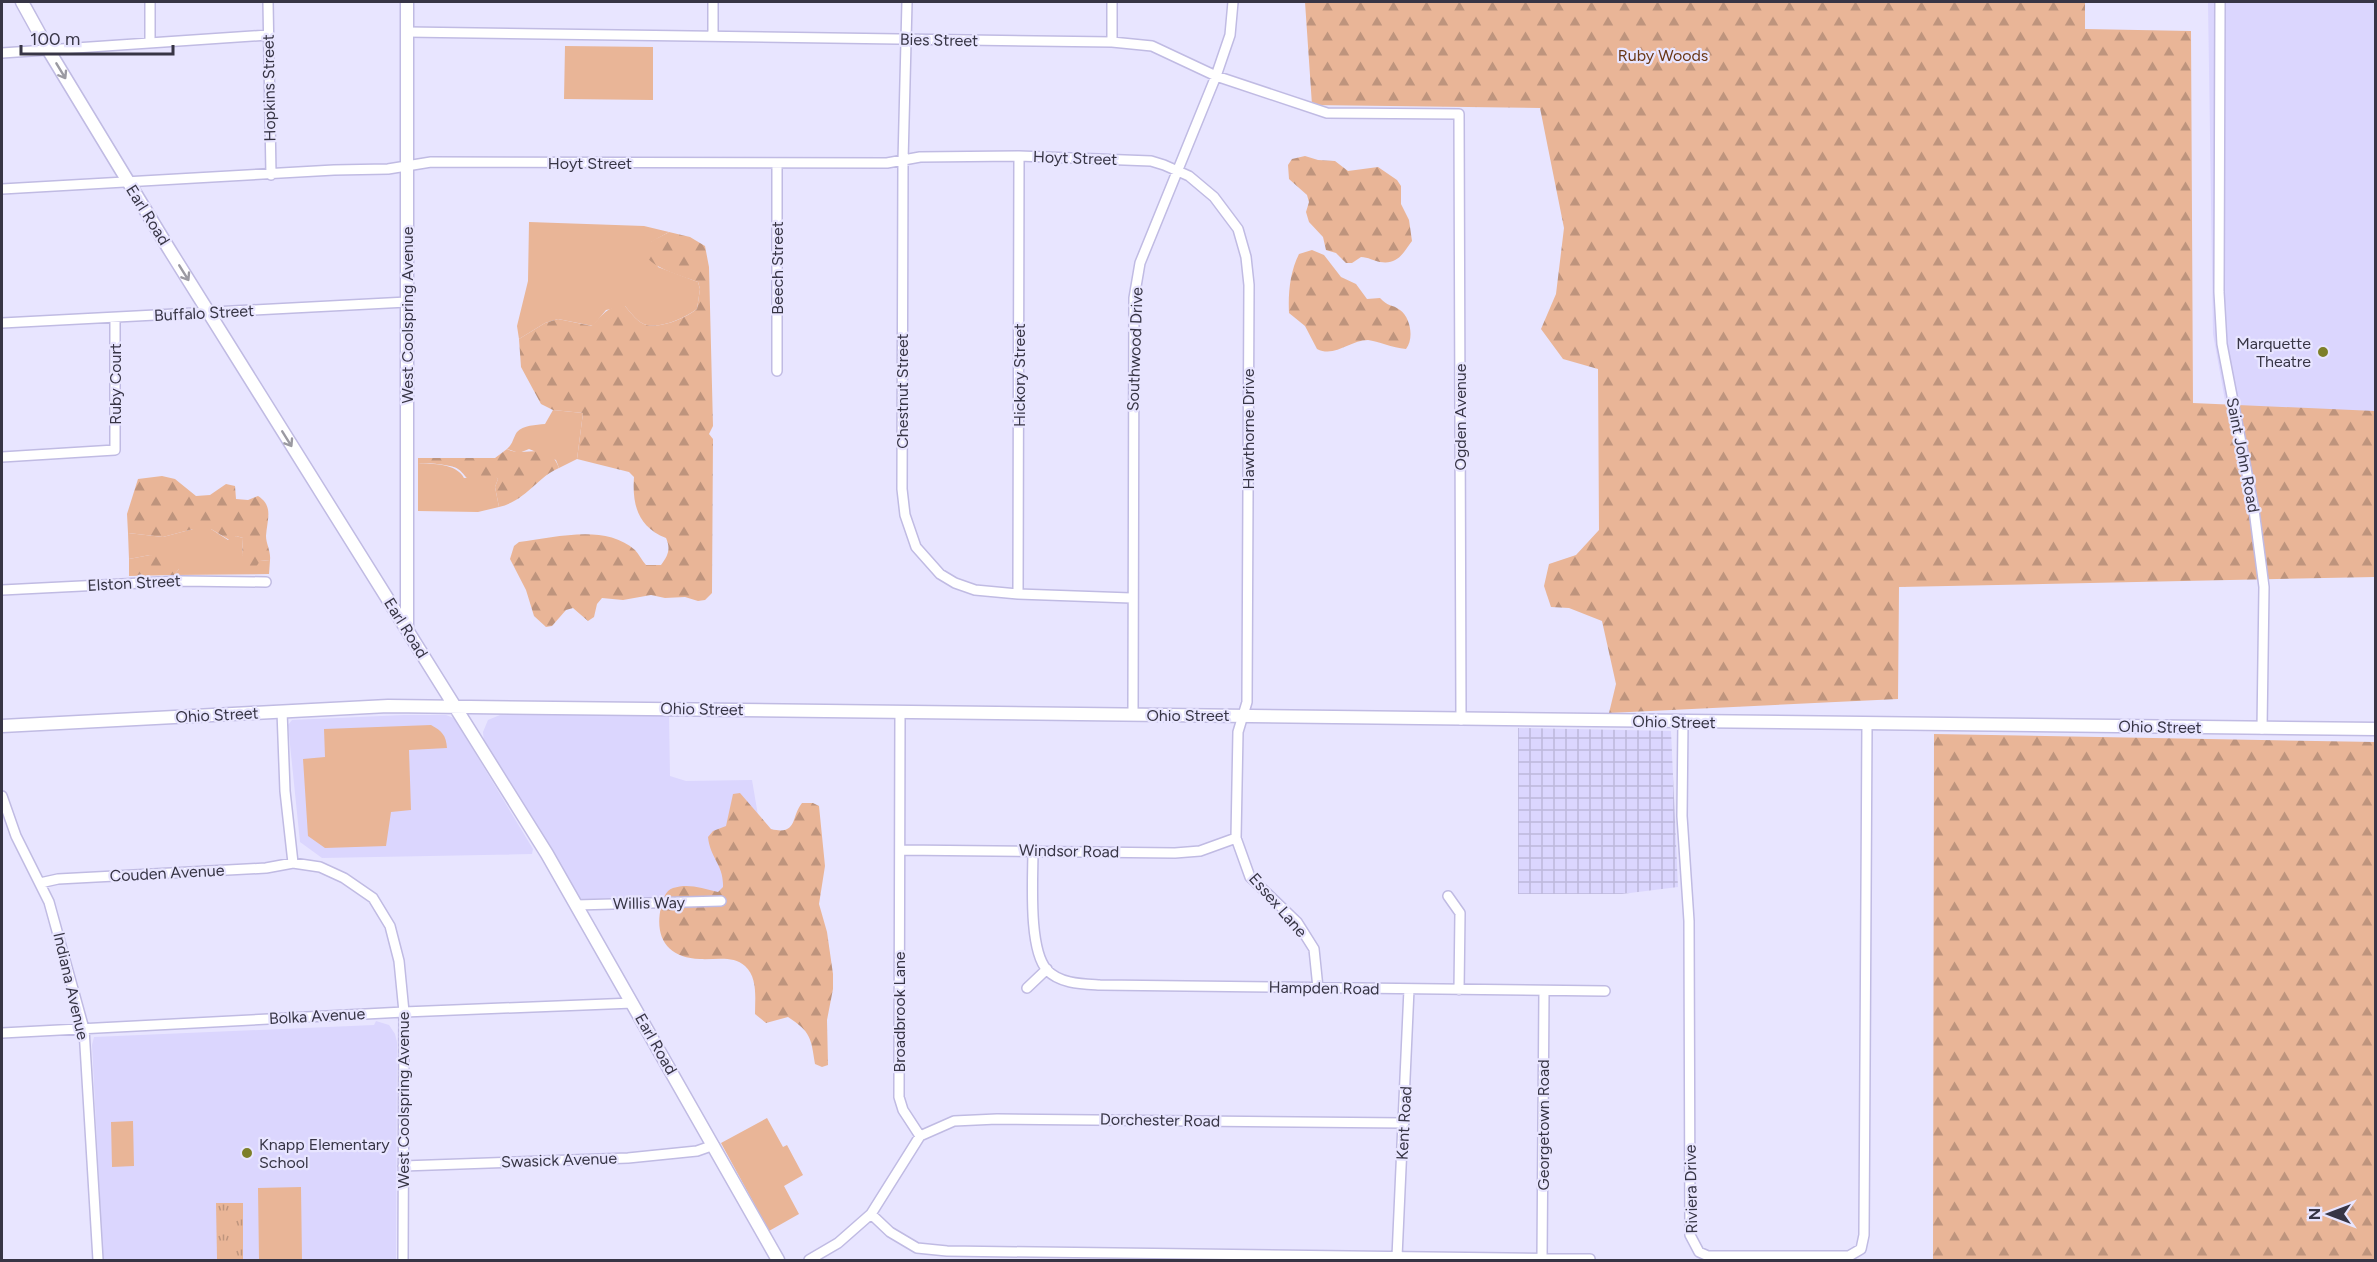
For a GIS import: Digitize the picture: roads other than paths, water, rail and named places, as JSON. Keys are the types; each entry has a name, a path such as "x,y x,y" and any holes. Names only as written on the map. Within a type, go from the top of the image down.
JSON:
{"street":[{"name":"Earl Road","path":"22,2 128,183 455,706 576,905 778,1260"},
{"path":"150,2 150,42"},
{"name":"Hopkins Street","path":"268,2 270,175"},
{"name":"West Coolspring Avenue","path":"406,629 407,2"},
{"path":"713,2 713,35"},
{"name":"Chestnut Street","path":"907,2 903,161 902,489 905,515 916,547 939,574 975,590 1131,598"},
{"path":"1112,2 1112,42"},
{"name":"Southwood Drive","path":"1132,714 1134,298 1140,263 1216,76 1230,34 1233,2"},
{"name":"Saint John Road","path":"2220,2 2219,292 2222,344 2254,510 2264,587 2262,729"},
{"name":"Bies Street","path":"407,32 1112,42 1152,46 1216,76 1327,113 1459,114"},
{"path":"2,53 268,35"},
{"name":"Ogden Avenue","path":"1459,114 1461,720"},
{"name":"Hoyt Street","path":"2,189 388,169 431,162 887,163 920,157 1019,156 1151,161 1177,171"},
{"name":"Hickory Street","path":"1018,594 1019,156"},
{"name":"Beech Street","path":"777,164 777,371"},
{"name":"Hawthorne Drive","path":"1177,171 1189,177 1214,197 1238,229 1246,257 1249,285 1247,702 1243,715"},
{"name":"Buffalo Street","path":"2,323 407,302"},
{"name":"Ruby Court","path":"2,457 115,450 115,318"},
{"name":"Elston Street","path":"2,590 181,580 266,582"},
{"name":"Ohio Street","path":"2,726 388,706 455,706 1243,715 1461,720 2376,729"},
{"path":"282,711 285,791 293,863"},
{"name":"Broadbrook Lane","path":"900,712 899,1096 903,1110 920,1136"},
{"name":"Essex Lane","path":"1243,715 1238,732 1236,838 1250,877 1297,922 1314,949 1318,988"},
{"name":"Riviera Drive","path":"1683,722 1682,816 1689,921 1690,1235 1699,1252 1708,1256 1849,1256 1861,1249 1864,1235 1867,724"},
{"name":"Indiana Avenue","path":"2,795 16,836 40,883 61,941 84,1029 98,1260"},
{"name":"Windsor Road","path":"900,850 1175,853 1200,851 1236,838"},
{"path":"1027,988 1047,969 1038,950 1034,928 1033,850"},
{"name":"West Coolspring Avenue","path":"293,863 320,867 344,878 373,898 390,926 399,961 404,1012 403,1260"},
{"name":"Couden Avenue","path":"40,883 58,879 266,868 293,863"},
{"path":"1448,896 1460,913 1459,990"},
{"name":"Willis Way","path":"576,905 721,902"},
{"name":"Hampden Road","path":"1047,969 1068,981 1080,984 1544,992 1605,991"},
{"name":"Kent Road","path":"1397,1257 1409,989"},
{"name":"Georgetown Road","path":"1542,1259 1544,992"},
{"name":"Bolka Avenue","path":"2,1033 404,1012 633,1003"},
{"name":"Dorchester Road","path":"920,1136 954,1121 997,1119 1404,1123"},
{"path":"809,1260 838,1243 871,1214 920,1136"},
{"name":"Swasick Avenue","path":"402,1166 628,1158 697,1151 714,1145"},
{"path":"871,1214 890,1232 917,1248 947,1251 1590,1259"}],"place":[{"name":"Marquette Theatre","path":"2323,352"},
{"name":"Knapp Elementary School","path":"247,1153"}],"park label":[{"name":"Ruby Woods","path":"1663,55"}]}
